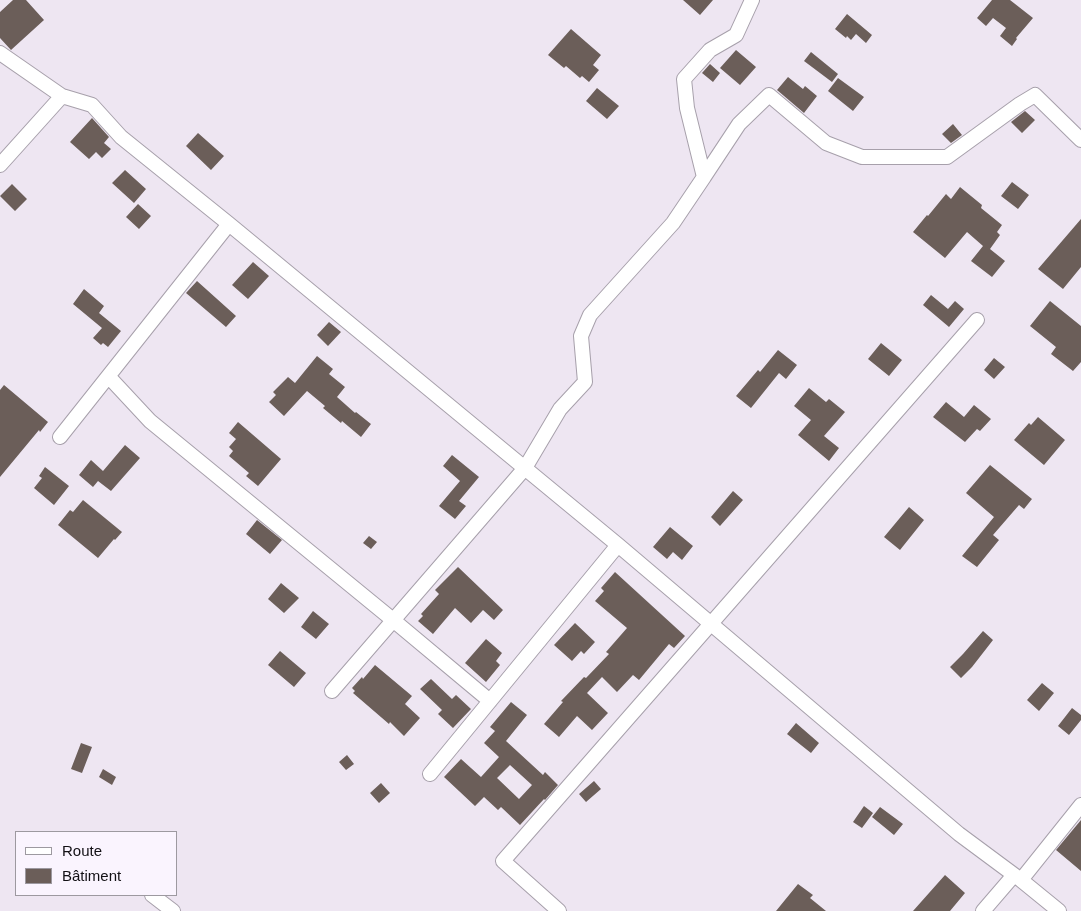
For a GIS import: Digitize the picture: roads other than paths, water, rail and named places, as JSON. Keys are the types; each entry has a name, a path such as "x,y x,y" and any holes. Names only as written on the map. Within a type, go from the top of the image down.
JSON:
{"street":[{"path":"704,177 687,108 684,79 710,50 736,35 752,0"},
{"path":"0,53 62,96 92,105 122,137 618,545 960,834 1059,911"},
{"path":"332,691 525,468 560,409 585,382 581,336 590,315 673,223 739,124 769,95 826,144 862,157 947,157 1020,104 1035,96 1081,140"},
{"path":"0,165 62,96"},
{"path":"60,437 229,224"},
{"path":"559,911 503,861 977,320"},
{"path":"109,377 150,421 490,701"},
{"path":"430,774 618,545"},
{"path":"983,911 1018,878 1081,805"},
{"path":"153,896 173,911"}]}
